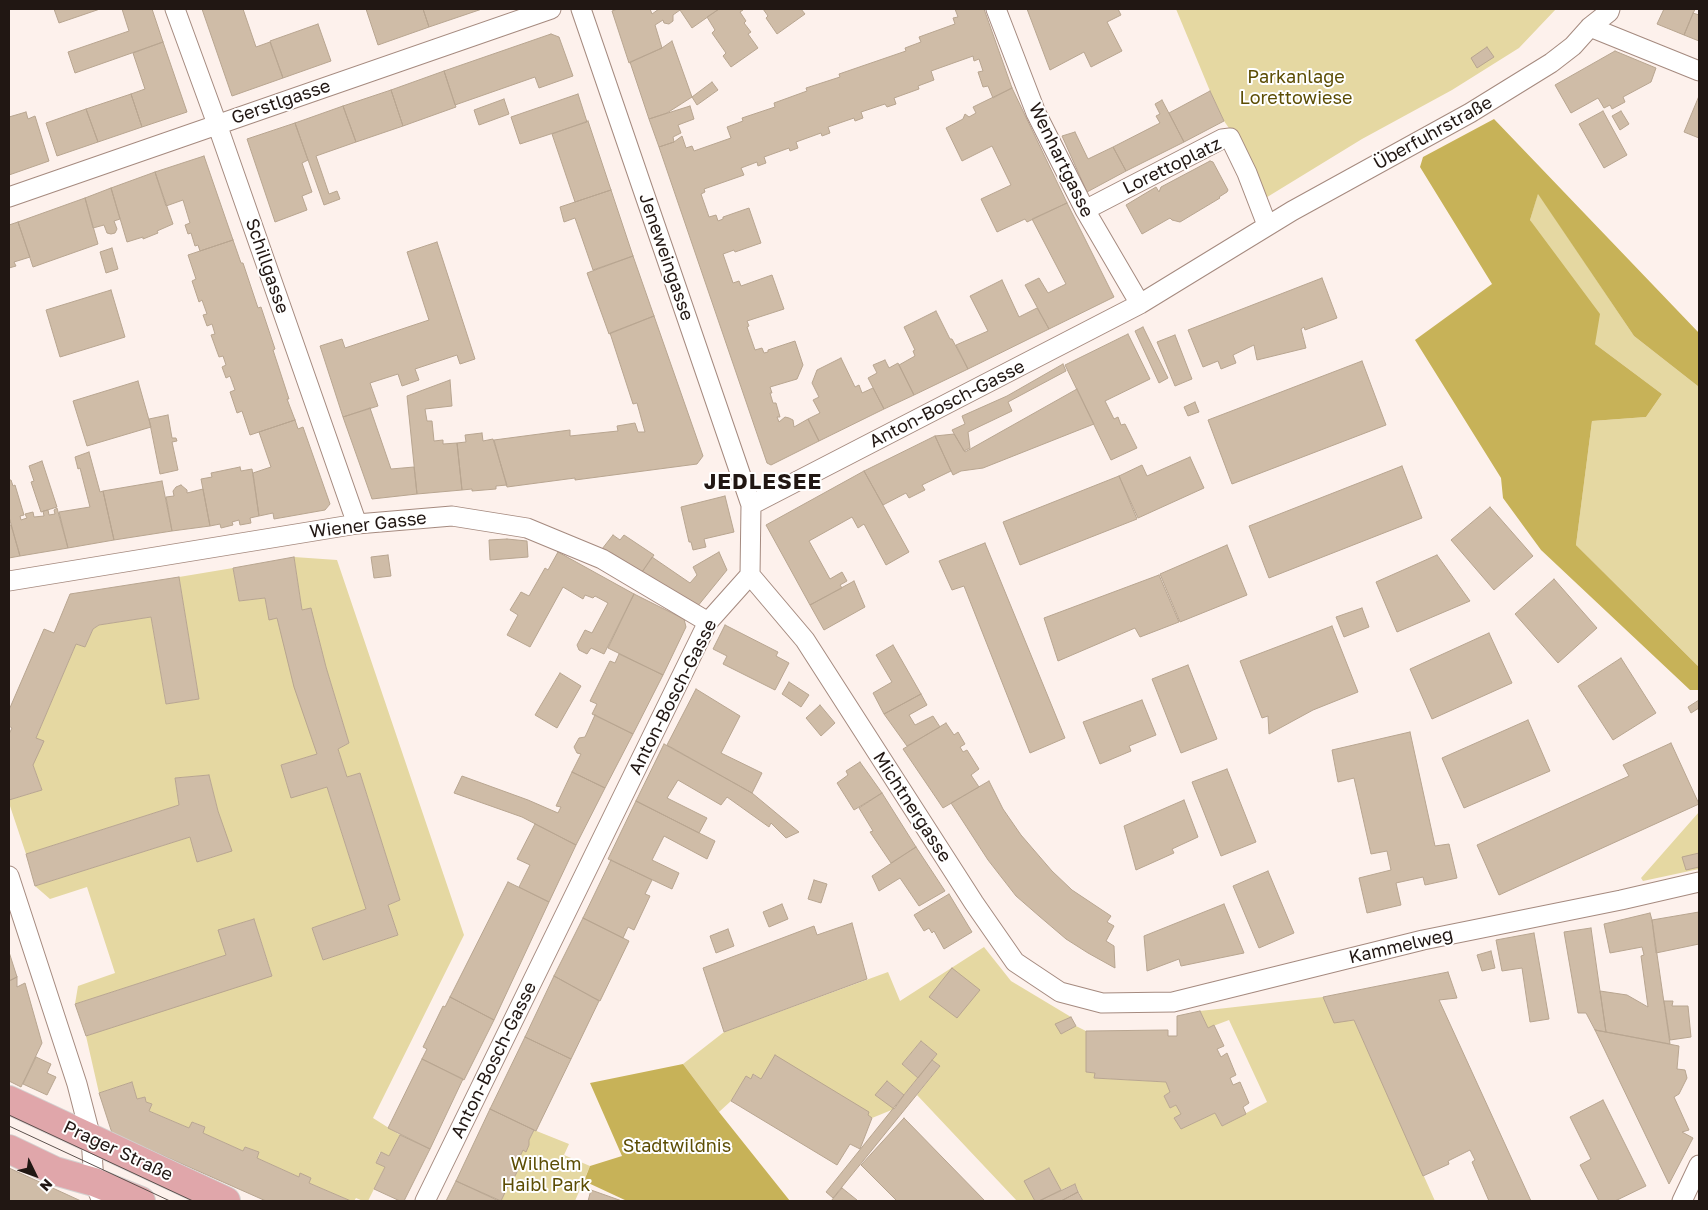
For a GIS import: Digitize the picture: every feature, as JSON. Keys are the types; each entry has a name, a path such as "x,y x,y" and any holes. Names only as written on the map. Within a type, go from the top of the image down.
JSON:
{"main road":[{"name":"Prager Straße","path":"9,1100 226,1201"},
{"name":"Prager Straße","path":"9,1149 98,1192 141,1201"}],"street":[{"name":"Schillgasse","path":"175,9 357,524"},
{"name":"Gerstlgasse","path":"10,197 551,9"},
{"name":"Jeneweingasse","path":"581,9 751,505"},
{"name":"Wenhartgasse","path":"996,9 1036,113 1085,210 1140,304"},
{"name":"Überfuhrstraße","path":"1266,226 1470,113 1551,63 1573,46 1589,18 1609,12 1610,9"},
{"path":"1589,18 1699,70"},
{"name":"Lorettoplatz","path":"1085,210 1222,139 1230,138 1243,165 1266,226"},
{"path":"1140,304 1266,226"},
{"name":"Anton-Bosch-Gasse","path":"751,505 1140,304"},
{"path":"750,576 751,505"},
{"name":"Wiener Gasse","path":"9,581 357,524 452,516 527,528 602,559 708,622"},
{"name":"Anton-Bosch-Gasse","path":"425,1201 708,622 750,576"},
{"name":"Michtnergasse","path":"750,576 805,640 974,903 1015,962 1060,992 1102,1003"},
{"path":"9,876 75,1078 91,1138 98,1192"},
{"name":"Kammelweg","path":"1102,1003 1172,1002 1423,940 1622,900 1699,882"},
{"path":"1682,1201 1699,1164"}],"green space":[{"name":"Parkanlage Lorettowiese","path":"1176,9 1556,9 1519,48 1452,90 1362,139 1264,199 1238,141 1224,121 1210,91"},
{"path":"1494,119 1699,333 1699,387 1634,336 1538,194 1530,220 1600,314 1595,344 1662,394 1646,417 1592,421 1576,545 1699,667 1699,690 1690,690 1541,550 1503,498 1501,478 1415,340 1492,284 1420,167 1423,157"},
{"path":"1538,193 1634,336 1699,387 1699,667 1576,545 1592,421 1646,417 1662,394 1595,344 1530,220"},
{"path":"294,557 337,560 464,935 373,1118 400,1135 389,1156 380,1152 376,1163 385,1167 368,1201 356,1198 354,1201 351,1201 309,1183 311,1178 301,1174 299,1177 257,1158 259,1152 245,1147 243,1151 203,1133 205,1127 193,1122 189,1128 149,1111 152,1104 146,1102 145,1097 137,1099 132,1082 99,1093 86,1036 272,975 254,919 219,930 226,955 75,1004 78,986 115,973 87,887 50,899 35,886 190,837 198,862 231,851 209,775 175,778 179,805 26,854 9,803 9,800 42,790 33,765 36,738 76,644 85,647 93,629 99,625 151,617 166,704 199,699 179,577 233,568 239,601 265,598 269,619 277,618 317,754 281,765 291,797 327,787 366,909 312,928 323,960 398,935 388,905 400,900 360,773 347,777 338,749 349,743 311,609 302,610"},
{"path":"1699,812 1699,869 1643,881 1641,878"},
{"path":"984,947 1011,981 1071,1017 1061,1034 1076,1026 1086,1031 1086,1072 1095,1073 1095,1078 1166,1082 1170,1092 1164,1096 1170,1108 1176,1105 1181,1114 1174,1118 1181,1129 1215,1113 1222,1126 1267,1102 1229,1020 1208,1028 1200,1011 1323,997 1334,1022 1354,1020 1435,1201 1083,1201 1075,1184 1061,1190 1049,1168 1025,1181 1035,1201 1017,1201 917,1095 940,1066 932,1060 937,1054 921,1041 902,1064 918,1078 904,1095 887,1081 894,1109 872,1118 761,1079 754,1074 751,1079 746,1077 731,1101 719,1112 683,1064 724,1032 888,972 900,1001"},
{"name":"Stadtwildnis","path":"683,1064 790,1201 627,1201 584,1181 590,1166 622,1156 590,1083"},
{"name":"Wilhelm Haibl Park","path":"534,1130 569,1144 564,1155 590,1166 575,1201 501,1201 519,1169 515,1167 523,1150 526,1151"}],"building":[{"path":"54,9 100,9 59,23"},
{"path":"122,9 152,9 163,42 75,73 68,52 129,31"},
{"path":"202,9 243,9 256,47 270,42 283,78 232,96"},
{"path":"366,9 423,9 429,27 378,45"},
{"path":"423,9 482,9 429,27"},
{"path":"617,9 650,9 652,14 659,9 719,9 692,28 680,10 673,15 673,21 669,24 664,23 663,20 655,25 662,48 629,63 612,11"},
{"path":"719,9 743,10 740,12 746,21 744,23 751,32 748,34 758,48 731,67 723,56 726,53 712,33 715,30 707,17"},
{"path":"763,9 801,9 805,14 777,34 766,18 768,16"},
{"path":"955,9 984,9 1012,88 993,98 988,86 983,87 978,72 983,71 979,59 974,61 973,56 931,71 934,80 918,86 919,89 894,98 896,104 887,107 885,104 861,112 863,118 855,121 854,118 828,127 830,133 822,136 821,133 796,142 798,148 790,151 789,148 764,157 766,163 758,166 757,162 741,168 744,175 704,189 705,192 701,194 709,217 716,215 718,221 723,219 723,217 749,208 761,243 723,254 733,283 739,281 741,286 772,275 784,309 747,321 749,326 747,327 755,350 762,348 764,353 795,341 803,365 797,379 770,387 772,393 770,393 773,403 776,403 780,417 777,417 779,422 785,417 789,418 793,420 794,427 808,419 819,441 771,465 767,463 659,147 674,142 682,136 686,148 692,146 694,151 731,138 727,127 743,121 742,118 775,107 774,103 807,91 806,88 840,77 839,74 906,51 905,48 921,42 919,37 955,24 953,18 958,17"},
{"path":"1027,9 1118,9 1121,15 1107,22 1122,51 1091,67 1084,52 1050,70"},
{"path":"1664,9 1695,9 1684,35 1657,24"},
{"path":"1693,13 1699,15 1699,41 1684,35"},
{"path":"318,24 331,61 283,78 270,41"},
{"path":"551,34 559,37 573,76 539,88 535,77 455,105 444,71"},
{"path":"672,41 692,97 667,113 649,119 630,62 662,48"},
{"path":"163,42 187,112 142,127 131,94 145,89 133,53"},
{"path":"1487,47 1494,57 1477,68 1471,58"},
{"path":"1615,51 1656,68 1651,82 1623,97 1625,102 1612,109 1610,105 1604,108 1598,98 1571,113 1555,85"},
{"path":"444,71 456,107 403,126 391,90"},
{"path":"712,82 718,90 697,105 692,97"},
{"path":"1012,88 1067,203 1027,222 1025,219 997,232 981,199 1011,185 992,146 962,161 946,128 963,119 965,114 969,117 976,113 973,107"},
{"path":"391,90 403,126 356,142 343,106"},
{"path":"1210,91 1224,121 1184,142 1169,113"},
{"path":"131,94 142,127 98,142 86,109"},
{"path":"578,94 587,122 520,144 511,117"},
{"path":"1699,96 1699,138 1684,132"},
{"path":"504,99 509,114 479,125 474,110"},
{"path":"1162,100 1184,142 1126,171 1113,147 1160,123 1156,116 1160,114 1155,104"},
{"path":"343,106 356,142 316,156 329,194 337,191 340,199 324,205 295,123"},
{"path":"690,106 694,119 678,125 681,133 673,137 674,142 659,147 649,119"},
{"path":"86,109 98,142 57,156 46,123"},
{"path":"1603,111 1627,155 1604,168 1579,124"},
{"path":"1621,111 1629,124 1620,130 1612,116"},
{"path":"26,112 28,119 35,116 49,161 9,175 9,117"},
{"path":"588,121 611,190 575,202 552,134"},
{"path":"295,123 308,160 302,163 312,192 302,196 307,210 275,222 247,139"},
{"path":"1075,132 1088,159 1113,147 1126,171 1087,192 1062,136"},
{"path":"204,156 233,240 200,251 198,245 195,246 191,233 188,234 185,225 190,223 183,200 166,206 155,172"},
{"path":"1210,161 1213,162 1228,190 1227,192 1180,222 1170,218 1142,234 1126,205 1156,187 1159,192 1161,187"},
{"path":"155,172 173,224 143,239 143,237 127,242 111,188"},
{"path":"111,188 120,219 114,221 117,229 115,233 111,234 107,233 104,225 93,228 85,198"},
{"path":"611,190 633,256 593,270 575,218 564,222 560,207"},
{"path":"85,198 98,244 33,267 18,222"},
{"path":"1067,203 1114,297 1049,329 1025,285 1039,278 1048,293 1066,284 1032,219"},
{"path":"18,222 30,257 14,262 16,266 9,268 9,225"},
{"path":"233,240 258,308 261,307 275,349 273,350 289,399 287,399 295,420 250,435 242,411 237,413 230,392 235,390 230,376 226,378 222,367 226,365 223,356 219,357 211,335 215,334 212,324 207,326 203,315 207,314 202,300 199,302 192,281 196,279 188,255"},
{"path":"437,242 475,359 460,364 457,355 415,369 419,380 402,386 398,374 370,383 378,406 343,417 320,346 342,339 345,348 429,320 407,252"},
{"path":"112,248 118,269 106,273 100,252"},
{"path":"633,256 654,316 609,334 587,273"},
{"path":"1322,278 1337,318 1305,330 1304,327 1301,329 1306,348 1257,360 1254,345 1233,355 1236,363 1221,369 1218,361 1203,367 1188,330"},
{"path":"1002,280 1019,317 1037,308 1049,329 968,369 956,345 988,331 970,296"},
{"path":"111,290 125,337 60,357 46,310"},
{"path":"936,311 968,369 914,395 899,365 915,356 913,351 915,350 904,327"},
{"path":"654,316 703,456 697,464 507,487 494,440 570,430 570,436 618,431 617,426 635,423 638,432 645,432 637,403 633,404 610,333"},
{"path":"1143,327 1168,378 1159,383 1135,331"},
{"path":"1128,334 1150,379 1105,401 1114,419 1118,417 1121,425 1125,424 1137,448 1111,460 1065,365"},
{"path":"1175,335 1192,379 1175,386 1157,342"},
{"path":"841,358 855,387 859,385 862,393 873,388 884,409 819,441 808,419 820,413 813,400 819,397 812,383 817,370"},
{"path":"885,360 889,368 898,363 914,395 884,409 868,378 877,373 873,365"},
{"path":"1362,361 1386,425 1232,484 1208,420"},
{"path":"1063,364 1066,371 1008,402 1012,411 968,432 970,448 964,451 952,430 965,424 962,416 1007,396"},
{"path":"450,380 452,406 425,409 427,421 432,421 434,441 443,440 443,444 457,443 462,490 417,494 407,396"},
{"path":"138,381 151,427 87,446 73,401"},
{"path":"1077,389 1094,424 983,468 961,471 953,475 935,436 954,434 965,452"},
{"path":"1195,402 1199,412 1188,416 1184,407"},
{"path":"370,408 391,469 414,467 417,494 372,499 343,417"},
{"path":"168,415 172,438 176,438 177,441 172,442 178,470 160,474 149,419"},
{"path":"295,420 298,429 303,427 330,504 325,510 274,519 273,513 259,516 253,473 271,467 259,432"},
{"path":"482,433 483,441 493,439 507,485 496,486 496,489 462,490 457,443 466,442 465,435"},
{"path":"935,436 951,471 922,485 925,490 909,498 906,493 883,505 864,471"},
{"path":"89,452 100,492 103,491 114,540 68,548 59,512 90,507 80,468 78,469 75,457"},
{"path":"1190,457 1204,488 1138,518 1119,476 1142,465 1147,476"},
{"path":"42,461 57,507 41,512 31,482 34,481 29,466"},
{"path":"1402,466 1422,518 1269,578 1249,526"},
{"path":"240,467 241,471 252,469 259,516 250,518 251,523 240,525 239,520 232,522 233,525 221,528 220,524 210,526 201,479 212,477 211,473"},
{"path":"864,471 909,552 886,565 864,524 858,528 852,517 809,541 830,579 842,572 847,581 840,585 842,588 810,605 766,525"},
{"path":"1119,476 1137,519 1020,565 1003,522"},
{"path":"9,480 11,480 13,486 15,485 24,515 20,516 21,520 27,518 25,514 33,512 34,517 44,516 43,511 48,510 49,515 55,514 54,510 57,508 68,548 20,556 9,517"},
{"path":"162,481 172,531 114,540 103,491"},
{"path":"181,485 187,490 187,493 203,489 210,526 172,531 166,497 174,496 173,491"},
{"path":"725,496 734,532 704,539 706,547 693,550 691,542 689,542 681,507"},
{"path":"1490,507 1533,556 1494,590 1451,540"},
{"path":"9,525 11,525 20,556 9,558"},
{"path":"613,535 620,540 624,535 654,555 642,572 612,553 602,549"},
{"path":"489,540 527,541 528,557 490,560"},
{"path":"985,543 1065,738 1030,753 964,586 952,590 939,561"},
{"path":"1227,545 1247,595 1180,622 1160,574"},
{"path":"558,552 634,594 604,654 591,648 587,654 579,650 577,645 585,630 592,633 608,603 595,596 593,598 585,595 583,599 563,587 530,647 507,635 518,615 510,610 521,592 529,596 545,568 548,570"},
{"path":"719,552 727,570 697,607 642,572 652,557 690,583 697,575 693,567"},
{"path":"388,555 391,576 374,578 371,557"},
{"path":"1437,555 1470,601 1397,632 1376,582"},
{"path":"294,557 302,610 311,608 326,667 349,743 338,749 347,777 360,773 400,900 388,905 398,935 323,960 312,928 366,909 327,787 291,798 281,765 317,754 294,687 277,618 269,620 265,598 239,601 233,568"},
{"path":"1159,575 1179,622 1140,637 1135,628 1058,661 1044,618"},
{"path":"179,577 199,699 166,704 151,617 99,625 93,629 85,647 76,644 36,738 44,741 33,765 42,790 9,800 9,734 12,728 9,726 9,710 44,629 54,633 70,594"},
{"path":"1554,579 1597,628 1558,663 1515,614"},
{"path":"854,581 865,607 824,630 810,605"},
{"path":"634,594 684,619 686,627 663,675 608,648"},
{"path":"1362,608 1369,627 1344,637 1336,617"},
{"path":"725,625 778,652 776,656 789,663 775,690 723,664 727,656 713,649"},
{"path":"1332,626 1358,692 1313,710 1269,734 1268,716 1262,718 1240,661"},
{"path":"1489,633 1512,683 1432,719 1410,669"},
{"path":"893,645 921,694 884,714 873,693 892,682 876,655"},
{"path":"619,654 663,675 633,734 592,714 597,704 590,701 610,661 615,663"},
{"path":"1621,658 1656,713 1613,740 1578,686"},
{"path":"1188,665 1217,739 1181,753 1152,679"},
{"path":"560,673 581,686 557,728 535,715"},
{"path":"789,682 809,695 801,707 782,694"},
{"path":"696,689 740,716 721,753 762,773 752,793 667,745"},
{"path":"921,694 927,705 909,715 915,725 933,716 940,727 907,746 884,714"},
{"path":"1142,700 1156,735 1129,746 1131,751 1100,764 1083,722"},
{"path":"1699,700 1699,708 1691,713 1688,707"},
{"path":"820,705 835,723 821,736 806,718"},
{"path":"595,715 633,734 605,788 572,772 581,754 577,753 574,747 579,738 585,737"},
{"path":"1528,720 1550,771 1464,808 1442,758"},
{"path":"946,723 954,735 958,732 965,744 960,747 963,752 967,750 979,769 971,775 979,787 943,808 903,749"},
{"path":"1410,732 1435,846 1449,844 1457,878 1425,885 1423,877 1396,883 1401,905 1367,913 1359,878 1391,870 1387,851 1371,854 1354,778 1338,782 1332,750"},
{"path":"1671,743 1699,804 1499,895 1477,845 1629,776 1623,765"},
{"path":"664,744 752,793 799,832 786,838 771,823 769,827 727,797 721,805 678,780 667,798 707,818 699,833 636,801"},
{"path":"860,762 882,793 854,810 837,783 848,775 846,771"},
{"path":"1227,769 1256,842 1221,856 1192,782"},
{"path":"572,772 605,788 576,845 522,817 454,793 462,776 558,813 561,807 556,806"},
{"path":"209,775 218,811 232,851 197,862 190,837 35,886 26,854 179,805 175,778"},
{"path":"989,781 1003,809 1021,835 1052,871 1072,890 1111,916 1107,922 1114,926 1106,941 1114,946 1115,968 1066,939 1016,896 988,860 951,803"},
{"path":"882,793 916,847 891,863 870,832 873,831 859,808"},
{"path":"1184,800 1198,837 1172,849 1174,853 1136,870 1124,826"},
{"path":"636,801 715,841 707,859 664,836 652,860 679,873 672,889 608,859"},
{"path":"535,824 576,845 549,902 519,887 530,865 517,859"},
{"path":"916,847 945,891 919,906 900,878 879,891 872,876"},
{"path":"1699,853 1699,867 1686,870 1682,857"},
{"path":"611,860 652,880 645,894 650,896 634,930 628,927 623,938 583,918"},
{"path":"1268,871 1294,933 1259,948 1233,886"},
{"path":"814,880 827,884 821,903 808,899"},
{"path":"508,882 549,902 494,1020 450,997"},
{"path":"949,894 972,932 944,949 934,931 932,933 929,928 924,931 914,915"},
{"path":"782,904 788,919 769,927 763,912"},
{"path":"1224,904 1244,953 1181,966 1179,959 1147,971 1144,936"},
{"path":"1699,912 1699,944 1656,953 1652,920"},
{"path":"1650,913 1670,1044 1606,1032 1600,991 1627,995 1648,1007 1641,956 1644,955 1642,947 1610,953 1604,924"},
{"path":"583,918 629,941 600,1001 554,976"},
{"path":"254,919 272,976 86,1036 75,1004 226,955 218,930"},
{"path":"852,923 867,979 724,1032 703,968 814,926 817,935"},
{"path":"1591,928 1606,1032 1595,1030 1586,1013 1578,1013 1564,932"},
{"path":"728,929 734,946 716,953 710,936"},
{"path":"1534,933 1549,1019 1530,1022 1522,968 1502,971 1496,940"},
{"path":"1491,951 1495,968 1482,971 1477,955"},
{"path":"9,952 17,977 9,981"},
{"path":"952,968 980,990 957,1018 929,997"},
{"path":"1448,972 1457,998 1439,1000 1531,1201 1489,1201 1472,1162 1475,1160 1470,1150 1448,1161 1449,1164 1423,1176 1354,1020 1334,1023 1323,997"},
{"path":"554,976 599,1001 571,1059 525,1037"},
{"path":"17,977 17,987 25,983 42,1043 21,1087 9,1081 9,981"},
{"path":"450,997 494,1020 464,1080 422,1059 427,1049 423,1047 443,1006 445,1007"},
{"path":"1664,1001 1673,1001 1672,1006 1688,1006 1691,1037 1670,1040"},
{"path":"1200,1011 1208,1028 1214,1025 1224,1046 1217,1049 1221,1057 1227,1053 1236,1075 1230,1078 1233,1085 1240,1082 1249,1103 1243,1107 1246,1114 1222,1126 1215,1113 1181,1129 1174,1118 1181,1114 1176,1105 1170,1108 1164,1096 1170,1092 1166,1082 1094,1078 1095,1073 1086,1072 1086,1031 1168,1030 1168,1036 1177,1036 1177,1016"},
{"path":"1071,1017 1076,1026 1061,1034 1055,1024"},
{"path":"1595,1030 1679,1046 1677,1069 1685,1070 1687,1078 1679,1094 1674,1097 1689,1130 1682,1132 1693,1138 1669,1184"},
{"path":"525,1037 571,1059 536,1131 490,1109"},
{"path":"921,1041 937,1054 918,1078 902,1064"},
{"path":"775,1055 869,1112 868,1115 872,1118 860,1149 850,1144 837,1165 731,1101 746,1076 751,1079 753,1074 761,1079"},
{"path":"36,1057 51,1064 47,1073 56,1077 47,1095 23,1084"},
{"path":"422,1059 463,1079 430,1149 388,1128"},
{"path":"932,1060 940,1066 833,1198 826,1192"},
{"path":"887,1081 904,1095 894,1109 875,1095"},
{"path":"132,1082 137,1099 145,1097 146,1102 152,1104 149,1111 189,1128 192,1122 205,1127 203,1133 243,1151 245,1147 259,1152 257,1158 299,1177 300,1173 311,1178 309,1183 351,1201 266,1201 112,1133 99,1093"},
{"path":"1603,1100 1646,1186 1615,1201 1599,1201 1580,1165 1591,1159 1570,1117"},
{"path":"490,1109 534,1130 526,1152 523,1150 515,1167 519,1168 501,1201 456,1181"},
{"path":"904,1118 985,1201 897,1201 861,1165"},
{"path":"400,1135 430,1149 404,1201 374,1189 385,1167 376,1163 381,1152 389,1156"},
{"path":"9,1168 81,1201 9,1201"},
{"path":"1049,1168 1061,1190 1039,1201 1035,1201 1024,1181"},
{"path":"456,1181 499,1201 446,1201"},
{"path":"1075,1184 1078,1192 1061,1201 1039,1201"},
{"path":"842,1188 857,1200 831,1201"},
{"path":"591,1190 622,1201 588,1201"},
{"path":"1078,1192 1083,1201 1061,1201"}],"tram line":[{"path":"9,1115 193,1201"},
{"path":"9,1126 170,1201"}],"district":[{"name":"JEDLESEE","path":"763,482"}]}
